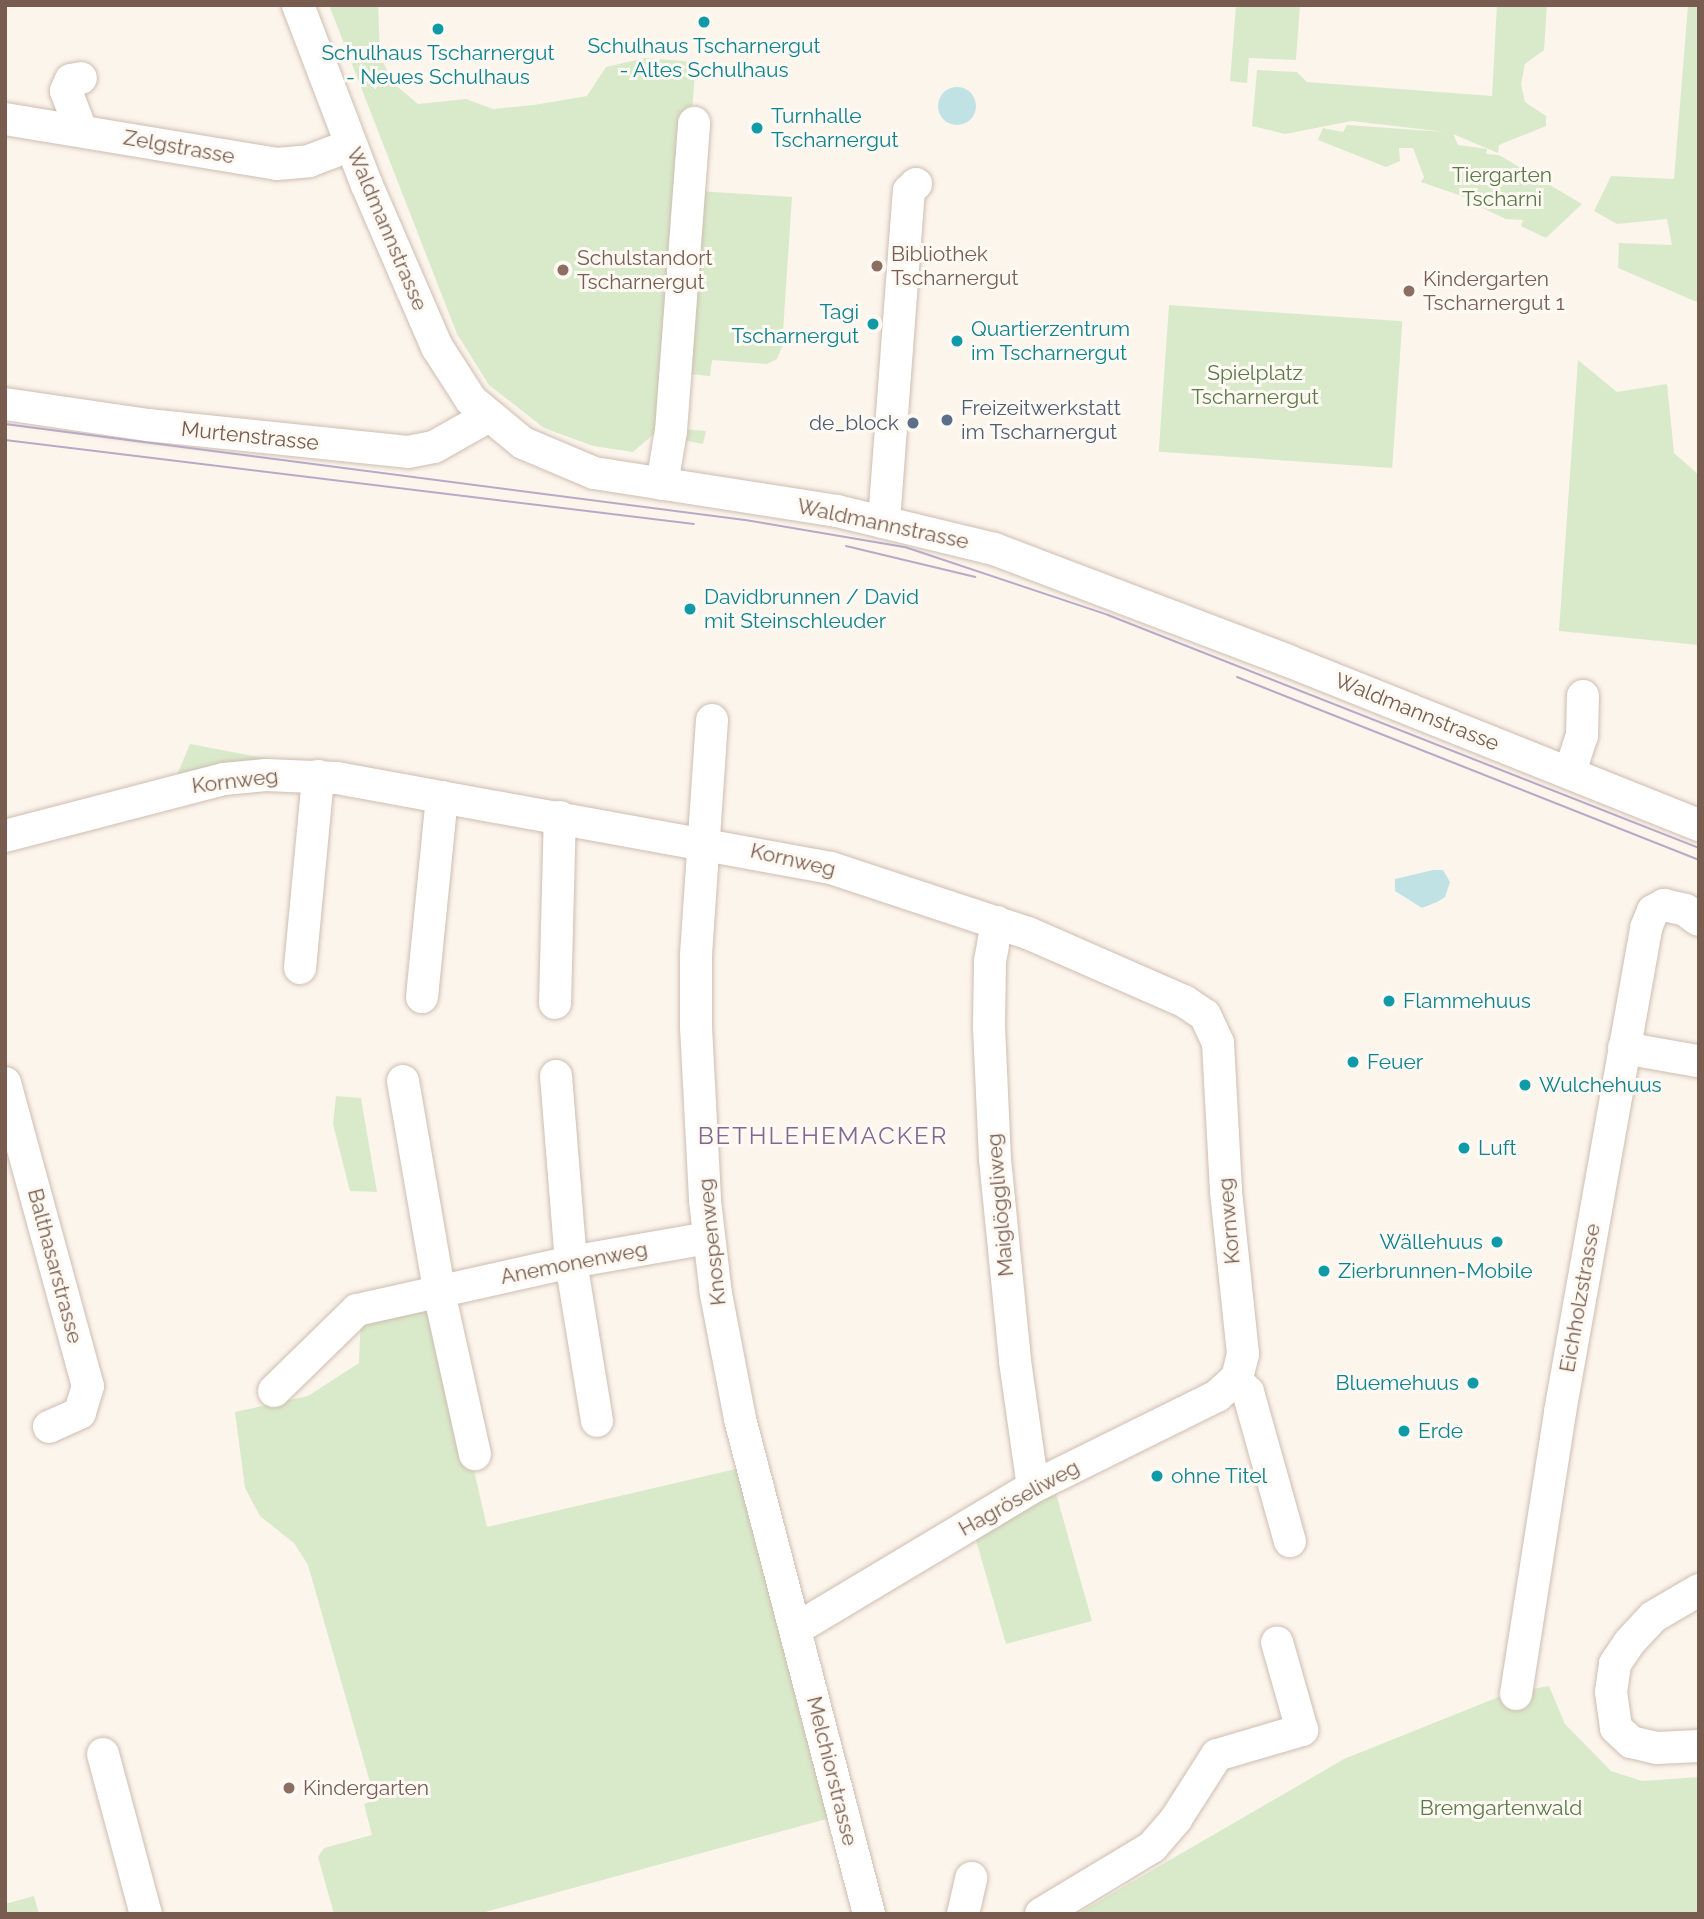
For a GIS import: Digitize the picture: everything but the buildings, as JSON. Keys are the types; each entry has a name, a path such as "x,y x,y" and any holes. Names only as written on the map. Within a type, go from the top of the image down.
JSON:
{"street":[{"name":"Waldmannstrasse","path":"298,5 351,145 437,347 458,382 487,417 523,443 564,463 594,473 884,521 1045,566 1699,825"},
{"path":"81,130 66,91 71,80 82,78"},
{"name":"Zelgstrasse","path":"5,119 277,164 309,161 351,145"},
{"path":"662,484 671,431 694,123"},
{"path":"884,521 909,191 916,184"},
{"name":"Murtenstrasse","path":"5,404 160,426 408,452 434,447 487,417"},
{"path":"1570,772 1582,736 1583,696"},
{"name":"Knospenweg","path":"712,720 702,841 696,1027 708,1238 740,1419 797,1628"},
{"path":"300,968 318,776"},
{"name":"Kornweg","path":"5,836 224,779 318,776 702,841 831,868 997,922 1192,1005 1214,1027 1242,1354 1238,1376"},
{"path":"422,997 442,797"},
{"path":"555,1003 560,817"},
{"name":"Eichholzstrasse","path":"1516,1694 1646,928 1658,907 1671,905 1699,920"},
{"name":"Maiglöggliweg","path":"997,922 990,961 989,1027 995,1159 1013,1349 1033,1486"},
{"path":"1624,1048 1697,1061"},
{"path":"556,1076 571,1262 597,1421"},
{"path":"403,1081 440,1290 475,1454"},
{"name":"Balthasarstrasse","path":"5,1083 88,1386 80,1413 49,1427"},
{"name":"Anemonenweg","path":"274,1391 357,1310 571,1262 708,1238"},
{"path":"1238,1376 1248,1392 1290,1541"},
{"name":"Hagröseliweg","path":"797,1628 1033,1486 1217,1396 1238,1376"},
{"path":"1699,1590 1653,1617 1629,1643 1615,1664 1611,1692 1616,1728 1631,1741 1657,1748 1699,1746"},
{"name":"Melchiorstrasse","path":"797,1628 869,1914"},
{"path":"1041,1914 1152,1847 1176,1819 1217,1755 1302,1730 1277,1642"},
{"path":"103,1754 146,1914"},
{"path":"963,1914 971,1878"}],"green space":[{"path":"329,5 378,5 380,55 393,83 418,104 466,99 493,109 534,105 587,96 606,67 645,58 696,62 692,110 699,191 792,197 782,347 777,359 767,364 712,360 710,376 688,374 684,429 706,431 703,444 654,434 633,452 593,446 544,428 489,385 457,334"},
{"path":"1236,5 1300,5 1296,60 1249,58 1247,83 1230,81"},
{"name":"Tiergarten Tscharni","path":"1497,5 1547,5 1544,50 1525,64 1521,84 1525,102 1546,116 1546,126 1499,145 1498,153 1453,134 1458,145 1487,149 1486,154 1499,155 1582,204 1546,238 1521,226 1523,220 1506,219 1476,205 1476,201 1421,182 1424,177 1413,148 1399,148 1400,161 1386,167 1318,140 1323,128 1343,132 1347,125 1445,132 1352,121 1285,134 1252,126 1257,70 1297,72 1307,82 1492,96"},
{"path":"1688,5 1699,5 1699,303 1618,268 1619,243 1672,245 1667,219 1617,224 1594,211 1611,176 1674,179"},
{"name":"Spielplatz Tscharnergut","path":"1169,305 1402,321 1392,468 1159,452"},
{"path":"1578,360 1617,392 1667,384 1674,453 1699,475 1699,645 1559,631"},
{"path":"190,744 270,759 274,762 177,775"},
{"path":"336,1096 361,1098 377,1192 350,1191 333,1124"},
{"path":"434,1296 487,1527 740,1468 834,1817 478,1914 334,1914 318,1857 324,1848 372,1835 364,1804 375,1800 308,1565 294,1543 260,1516 245,1488 235,1412 308,1396 359,1363 361,1314"},
{"path":"1055,1490 1092,1621 1006,1644 975,1537"},
{"name":"Bremgartenwald","path":"1549,1686 1565,1724 1611,1771 1642,1781 1699,1777 1699,1914 1077,1914 1344,1759 1506,1694"},
{"path":"34,1896 39,1914 5,1914 5,1904"}],"water":[{"path":"957,87 970,93 976,106 970,119 957,125 944,119 938,106 944,93"},
{"path":"1443,870 1450,882 1445,897 1437,902 1422,908 1395,891 1395,879"}],"tram line":[{"path":"5,424 745,520 905,547 1108,615 1699,848"},
{"path":"5,440 694,524"},
{"path":"846,546 975,577"},
{"path":"1237,677 1699,860"}],"place":[{"name":"Schulhaus Tscharnergut - Altes Schulhaus","path":"704,22"},
{"name":"Schulhaus Tscharnergut - Neues Schulhaus","path":"438,29"},
{"name":"Turnhalle Tscharnergut","path":"757,128"},
{"name":"Bibliothek Tscharnergut","path":"877,266"},
{"name":"Schulstandort Tscharnergut","path":"563,270"},
{"name":"Kindergarten Tscharnergut 1","path":"1409,291"},
{"name":"Tagi Tscharnergut","path":"873,324"},
{"name":"Quartierzentrum im Tscharnergut","path":"957,341"},
{"name":"Freizeitwerkstatt im Tscharnergut","path":"947,420"},
{"name":"de_block","path":"913,423"},
{"name":"Davidbrunnen / David mit Steinschleuder","path":"690,609"},
{"name":"Flammehuus","path":"1389,1001"},
{"name":"Feuer","path":"1353,1062"},
{"name":"Wulchehuus","path":"1525,1085"},
{"name":"Luft","path":"1464,1148"},
{"name":"Wällehuus","path":"1497,1242"},
{"name":"Zierbrunnen-Mobile","path":"1324,1271"},
{"name":"Bluemehuus","path":"1473,1383"},
{"name":"Erde","path":"1404,1431"},
{"name":"ohne Titel","path":"1157,1476"},
{"name":"Kindergarten","path":"289,1788"}],"district":[{"name":"BETHLEHEMACKER","path":"823,1136"}]}
